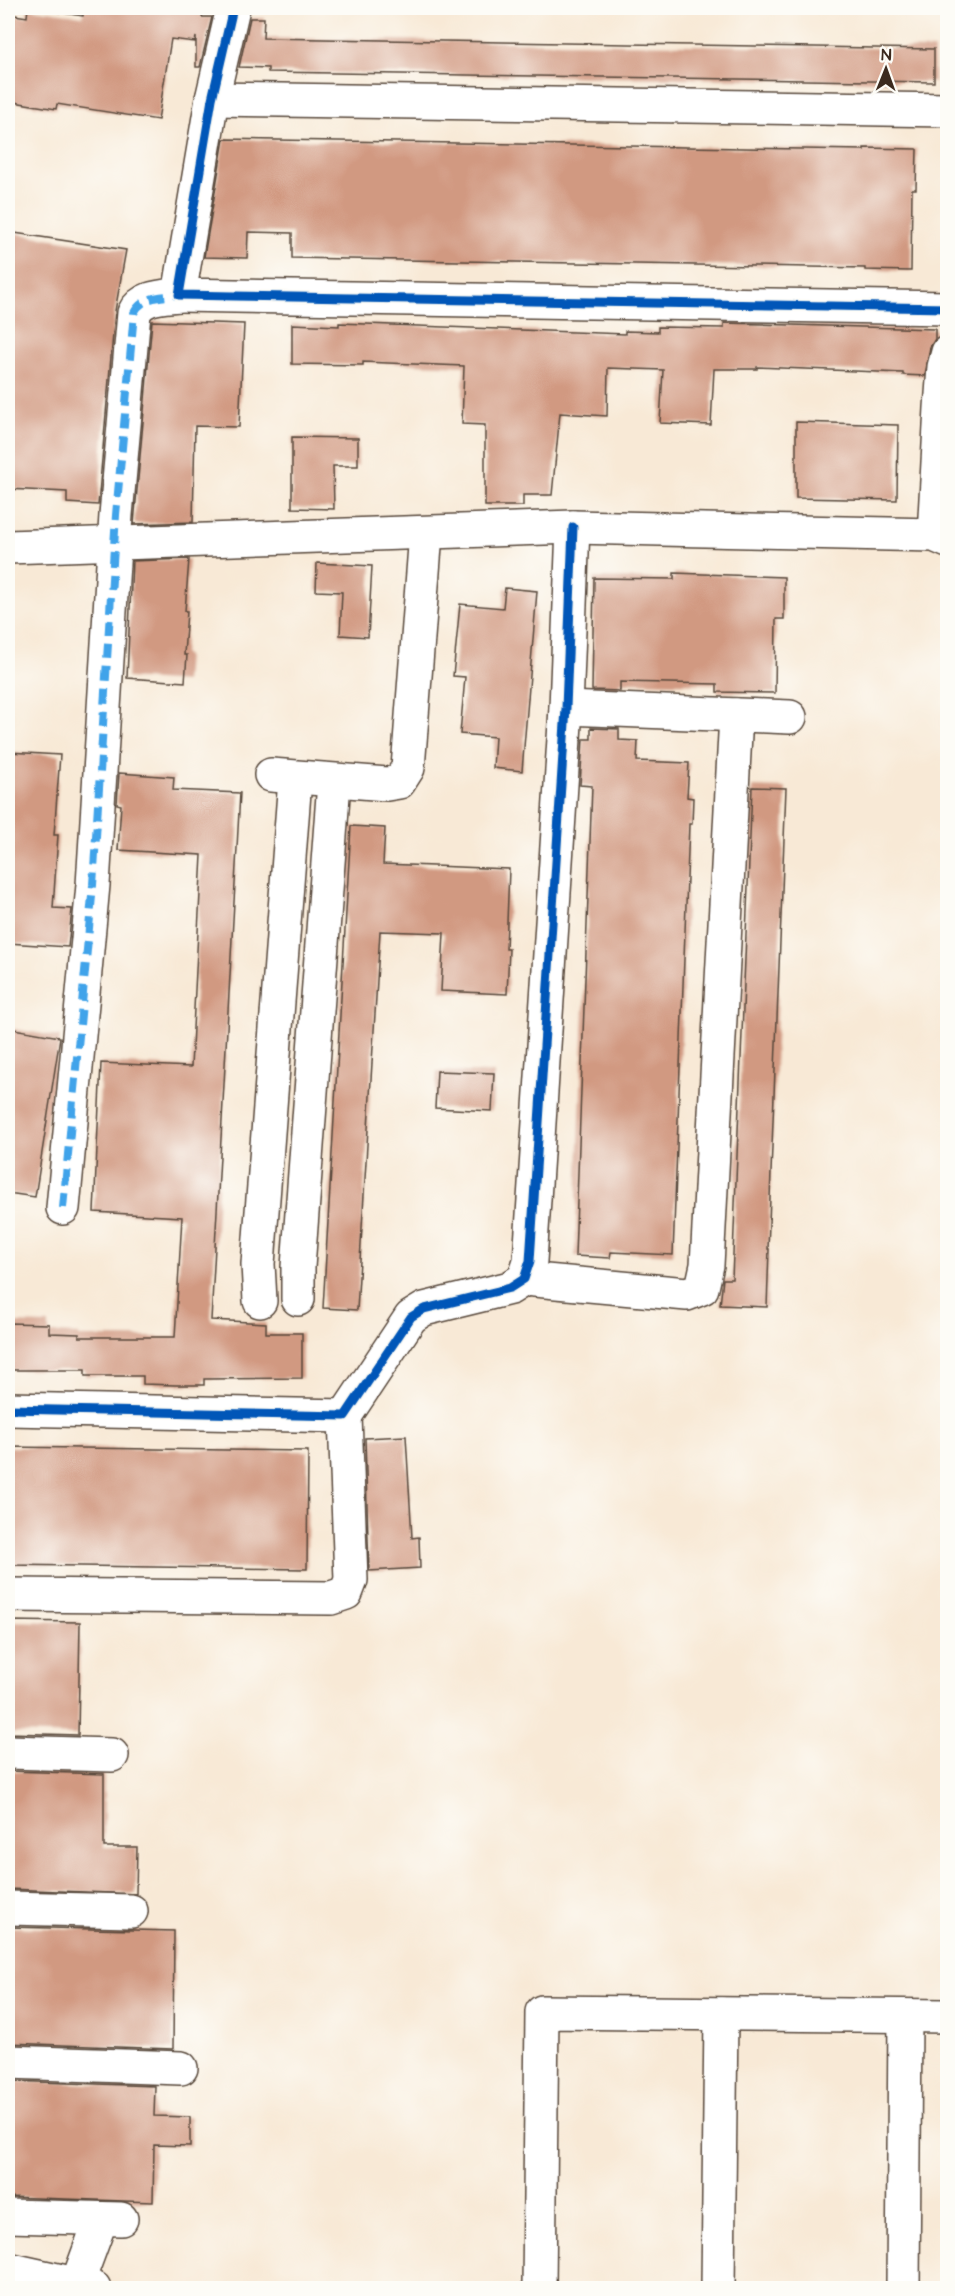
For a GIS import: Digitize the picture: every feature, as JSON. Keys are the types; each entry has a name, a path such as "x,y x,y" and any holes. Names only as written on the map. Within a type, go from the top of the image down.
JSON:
{"street":[{"path":"179,295 212,99 233,8"},
{"path":"212,99 948,110"},
{"path":"63,1208 93,885 114,542 134,313 138,306 147,300 179,295 948,308"},
{"path":"8,547 573,527 941,538 944,366 948,352"},
{"path":"524,1279 530,1261 566,708 573,527"},
{"path":"260,1301 258,1264 283,777 387,784 399,782 408,768 426,533"},
{"path":"566,708 790,717"},
{"path":"8,1594 331,1598 346,1593 351,1580 345,1416 411,1317 424,1309 510,1288 524,1279 687,1294 702,1288 707,1265 736,715"},
{"path":"298,1299 298,1267 334,782"},
{"path":"258,1264 298,1267"},
{"path":"8,1408 345,1416"},
{"path":"8,1752 112,1755"},
{"path":"8,1908 131,1911"},
{"path":"539,2289 542,2012 948,2016"},
{"path":"718,2289 721,2014"},
{"path":"903,2289 905,2016"},
{"path":"8,2062 181,2068"},
{"path":"8,2216 111,2219 85,2287 8,2269"}],"building":[{"path":"28,8 83,16 84,8 204,8 202,17 212,17 200,67 196,67 196,37 195,42 171,39 158,120 57,104 56,109 8,101 8,14 27,17"},
{"path":"250,18 264,18 263,38 934,49 934,82 268,72 268,68 239,67"},
{"path":"224,139 917,149 916,189 912,189 911,271 865,270 865,268 292,258 292,233 248,232 247,258 204,257"},
{"path":"8,232 126,250 115,311 98,505 67,503 67,492 8,489 11,372 8,372 11,342 8,341"},
{"path":"152,321 244,324 239,427 195,426 193,522 134,524"},
{"path":"339,323 625,334 625,331 658,332 658,327 724,328 724,323 935,329 935,339 930,347 925,376 903,375 903,373 757,367 757,369 714,369 711,425 660,423 663,370 608,368 607,416 560,413 552,495 523,495 523,506 485,506 485,425 462,424 464,366 363,362 363,365 292,364 292,324 339,326"},
{"path":"796,422 898,425 897,500 796,498"},
{"path":"292,437 358,438 358,466 333,466 334,509 292,508"},
{"path":"189,559 185,611 187,611 184,655 187,655 185,682 127,678 132,561"},
{"path":"317,563 372,566 368,637 340,635 342,592 316,591"},
{"path":"674,573 784,577 784,619 776,619 775,693 717,692 717,684 620,682 620,691 592,690 594,578 674,579"},
{"path":"505,588 537,591 522,771 493,768 495,737 460,734 465,677 453,676 460,604 503,608"},
{"path":"591,728 619,729 619,740 638,741 637,761 689,763 687,797 693,798 692,824 689,824 673,1255 611,1252 610,1258 575,1256 592,786 580,785 583,739 591,739"},
{"path":"8,752 60,755 54,835 58,835 53,908 72,909 68,947 8,943"},
{"path":"119,773 174,777 173,790 240,793 211,1320 266,1323 266,1333 302,1333 302,1378 204,1379 204,1385 175,1385 143,1384 143,1376 85,1376 85,1370 8,1370 8,1323 49,1324 49,1333 79,1334 79,1337 175,1337 182,1217 94,1212 101,1063 191,1067 202,855 118,850 121,805 117,804"},
{"path":"752,787 786,788 767,1307 720,1305 723,1279 732,1279"},
{"path":"351,826 385,828 383,864 509,869 507,994 441,991 444,933 380,931 357,1310 323,1308"},
{"path":"8,1028 60,1037 35,1197 8,1193"},
{"path":"437,1071 494,1073 492,1111 435,1108"},
{"path":"406,1436 412,1538 419,1537 420,1568 369,1571 365,1438"},
{"path":"8,1447 308,1451 307,1569 8,1565"},
{"path":"8,1621 80,1622 78,1735 8,1733"},
{"path":"8,1771 104,1774 104,1847 137,1847 136,1894 8,1889"},
{"path":"8,1927 174,1931 173,2049 8,2043"},
{"path":"8,2081 155,2086 154,2116 190,2117 190,2146 154,2145 153,2202 8,2197"}],"marked path":[{"path":"63,1208 93,885 116,515 134,313 147,300 179,295"}],"cycle path":[{"path":"233,8 212,99 179,295 948,308"},
{"path":"8,1409 345,1416 411,1317 424,1309 510,1288 524,1279 530,1261 566,708 573,527"}]}
